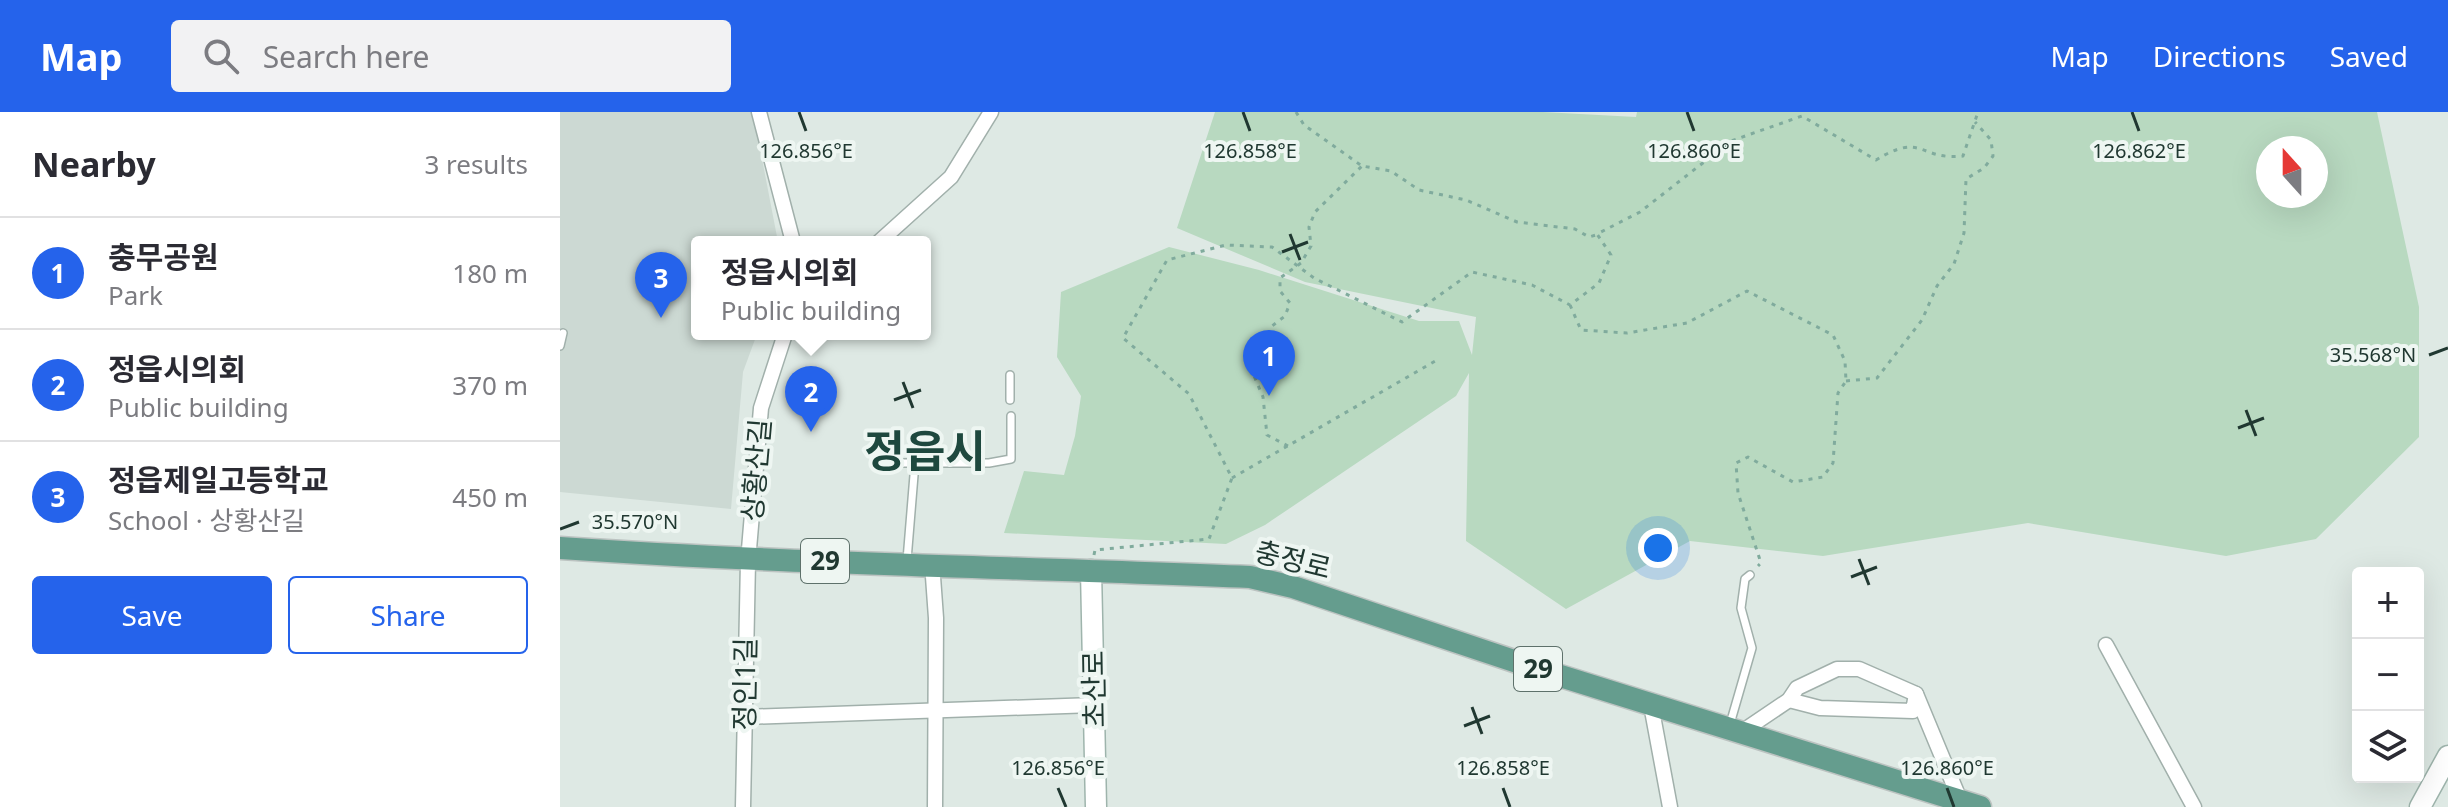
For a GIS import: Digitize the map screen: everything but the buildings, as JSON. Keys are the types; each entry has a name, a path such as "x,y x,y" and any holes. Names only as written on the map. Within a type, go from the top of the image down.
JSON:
{"main road":[{"name":"충정로","path":"560,548 748,561 907,562 1250,577 1293,587 1651,705 1967,804"}],"street":[{"path":"759,112 791,236"},
{"path":"886,236 951,177 991,112"},
{"name":"상황산길","path":"748,561 761,408 783,340"},
{"name":"정인1길","path":"743,807 748,561"},
{"path":"932,563 936,618 935,807"},
{"name":"초산로","path":"1091,570 1096,807"},
{"path":"2106,645 2194,807"},
{"path":"1734,731 1789,700 1797,688 1837,669 1859,669 1916,694 1967,804"},
{"path":"1789,700 1820,708 1913,711 1916,694"},
{"path":"745,717 1094,705"},
{"path":"1651,705 1670,807"},
{"path":"2420,807 2448,756"}],"lane":[{"path":"560,346 563,333"},
{"path":"1010,375 1010,400"},
{"path":"895,463 989,463 1011,459 1011,416"},
{"path":"907,562 915,463"},
{"path":"1734,731 1752,648 1741,608 1745,579 1750,575"}],"path":[{"path":"1296,112 1304,125 1362,166 1391,171 1419,190 1466,200 1517,222 1575,229 1589,237 1640,212 1731,141 1802,116 1876,160 1898,147 1917,146 1942,158 1963,156 1978,112"},
{"path":"1846,381 1877,378 1922,320 1937,286 1954,264 1964,233 1966,179 1984,168 1993,156 1991,140 1975,122"},
{"path":"1288,446 1267,435 1263,397 1252,371 1272,326 1285,316 1290,303 1280,291 1280,278 1297,266 1311,246 1309,227 1315,212 1362,166"},
{"path":"1570,305 1599,283 1611,255 1599,233"},
{"path":"1232,478 1189,394 1123,338 1167,260 1226,245 1272,247 1314,278 1402,322 1472,272 1532,285 1570,305 1581,330 1627,333 1687,323 1747,291 1833,335 1845,361 1846,381 1838,393 1833,463 1823,477 1793,482 1748,457 1736,463 1738,493 1761,563 1750,575"},
{"path":"1091,570 1095,550 1209,539 1232,478 1437,360"}],"shaded area":[{"path":"560,112 753,112 777,236 691,236 691,340 755,340 743,372 731,509 560,492"}],"green space":[{"path":"1215,112 1543,112 1636,117 1637,112 2377,112 2419,307 2419,437 2316,539 2226,556 2028,523 1823,556 1690,541 1566,609 1466,541 1469,373 1456,396 1265,525 1226,544 1004,533 1024,471 1064,475 1075,436 1081,396 1057,357 1061,292 1169,247 1259,270 1419,321 1459,321 1472,355 1476,317 1305,282 1177,228"}],"place":[{"name":"정읍제일고등학교","path":"661,318"},
{"name":"충무공원","path":"1269,396"},
{"name":"정읍시의회","path":"811,432"}],"district":[{"name":"정읍시","path":"925,452"}]}
